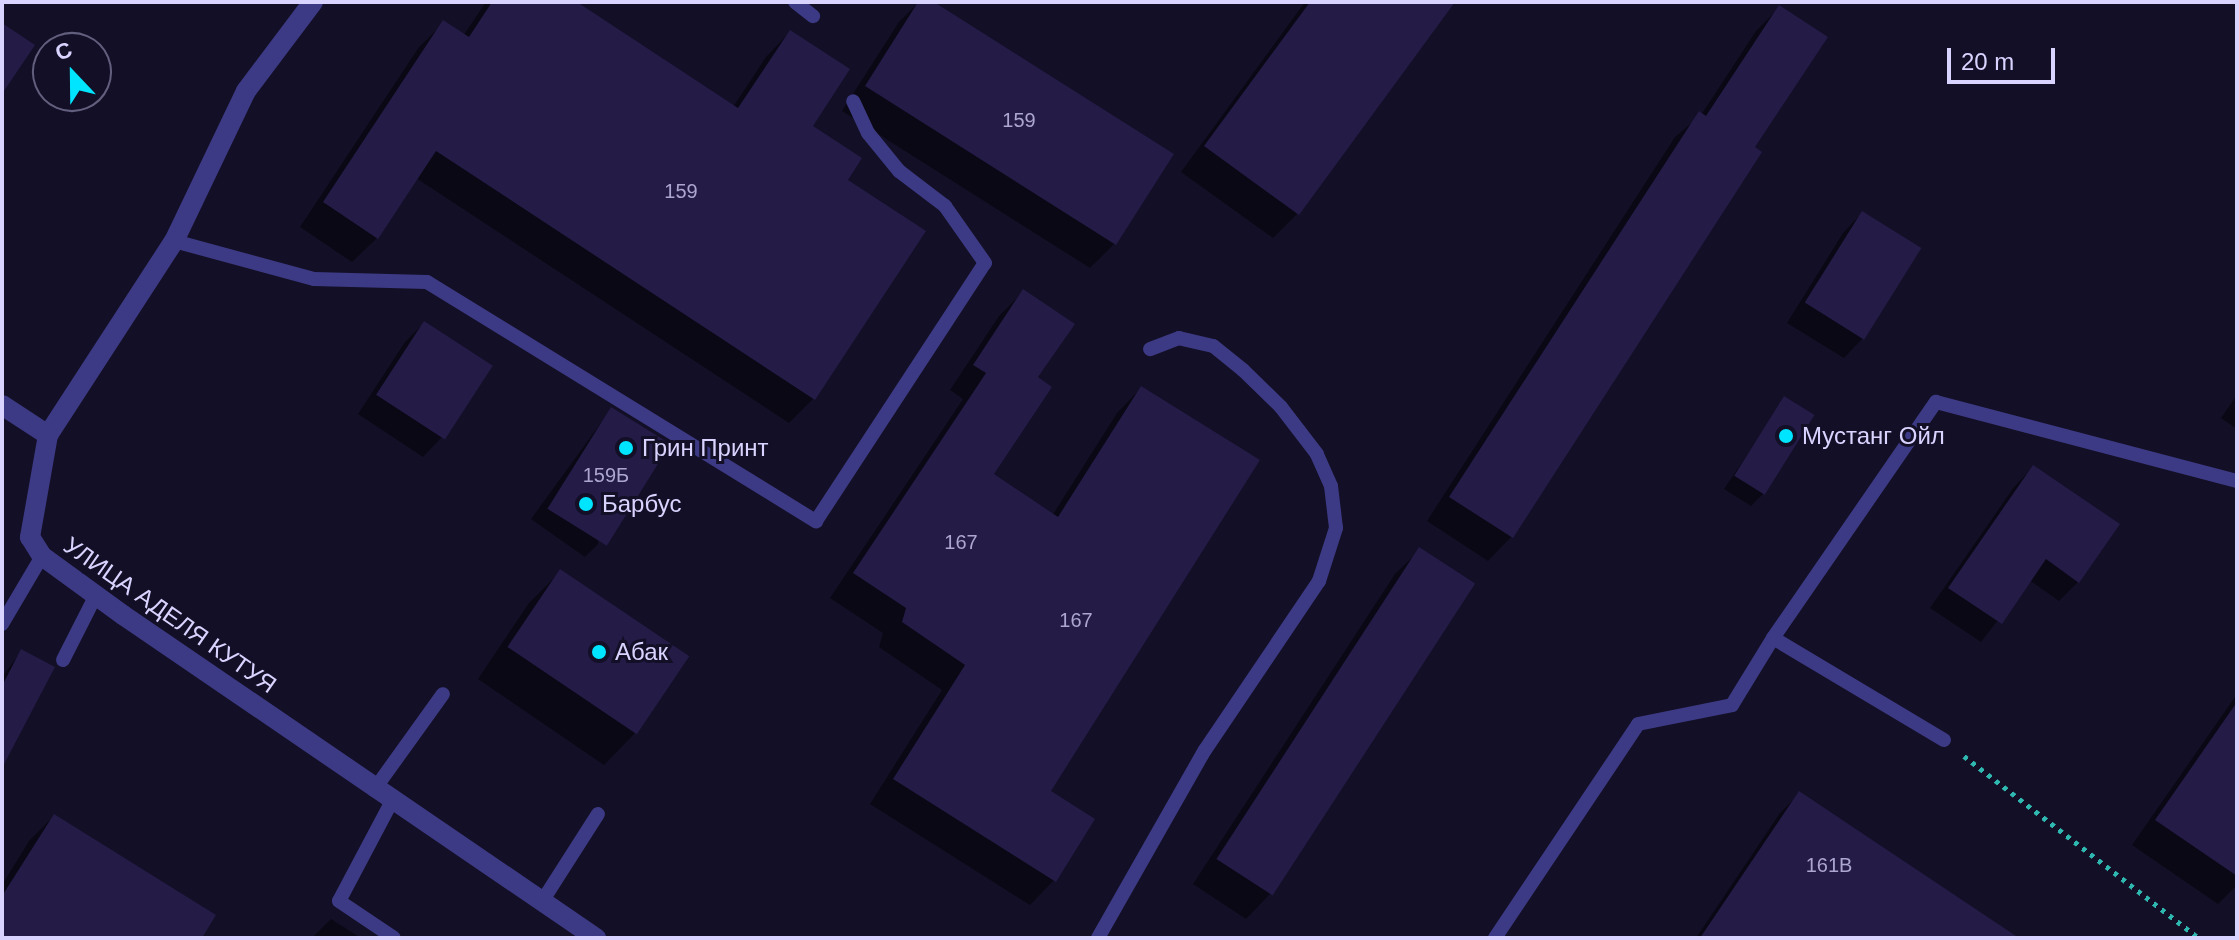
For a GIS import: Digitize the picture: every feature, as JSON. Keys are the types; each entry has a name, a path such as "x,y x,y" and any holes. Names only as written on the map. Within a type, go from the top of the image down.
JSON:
{"street":[{"name":"УЛИЦА АДЕЛЯ КУТУЯ","path":"313,2 246,91 174,241 48,435 30,537 42,556 96,595 374,790 596,938"},
{"path":"2,405 48,435"}],"lane":[{"path":"795,2 813,16"},
{"path":"174,241 314,279 427,282 816,521 985,263 945,206 884,152 853,101"},
{"path":"1098,938 1205,750 1319,581 1336,528 1331,486 1317,454 1281,407 1243,370 1213,346 1179,338 1150,349"},
{"path":"1495,938 1638,724 1732,705 1773,638 1936,402 2237,481"},
{"path":"2,624 42,556"},
{"path":"63,660 96,595"},
{"path":"1773,638 1944,740"},
{"path":"374,790 443,694"},
{"path":"392,801 339,901 394,938"},
{"path":"543,900 598,814"}],"path":[{"path":"1944,740 2199,938"}],"building":[{"path":"492,2 577,2 738,108 790,30 850,69 813,126 862,158 848,180 926,231 815,400 436,151 378,239 323,202 443,20 469,37"},
{"path":"918,2 934,2 1174,154 1116,245 865,86"},
{"path":"1310,2 1455,2 1299,215 1204,146"},
{"path":"1779,5 1828,37 1755,147 1762,152 1513,538 1449,497 1699,111 1706,116"},
{"path":"2,23 32,43 32,49 2,94"},
{"path":"1862,211 1921,248 1864,340 1805,303"},
{"path":"1023,289 1075,324 1038,377 1052,387 994,474 1058,517 1141,386 1260,460 1051,791 1095,819 1056,882 893,779 965,665 902,622 906,608 853,573 986,373 973,365"},
{"path":"424,321 493,366 445,439 376,395"},
{"path":"1784,396 1815,415 1765,495 1734,476"},
{"path":"611,407 670,444 607,546 547,509"},
{"path":"2033,465 2120,524 2079,583 2046,559 2002,624 1948,588"},
{"path":"1419,547 1475,583 1273,895 1216,859"},
{"name":"Абак","path":"560,569 689,656 637,734 507,647"},
{"path":"21,649 55,667 2,768 2,686"},
{"path":"2237,702 2237,876 2155,820"},
{"path":"1799,791 2019,938 1700,938"},
{"path":"54,814 216,915 202,938 2,938 2,896"}],"place":[{"name":"Мустанг Ойл","path":"1786,436"},
{"name":"Грин Принт","path":"626,448"},
{"name":"Барбус","path":"586,504"},
{"name":"Абак","path":"599,652"}]}
